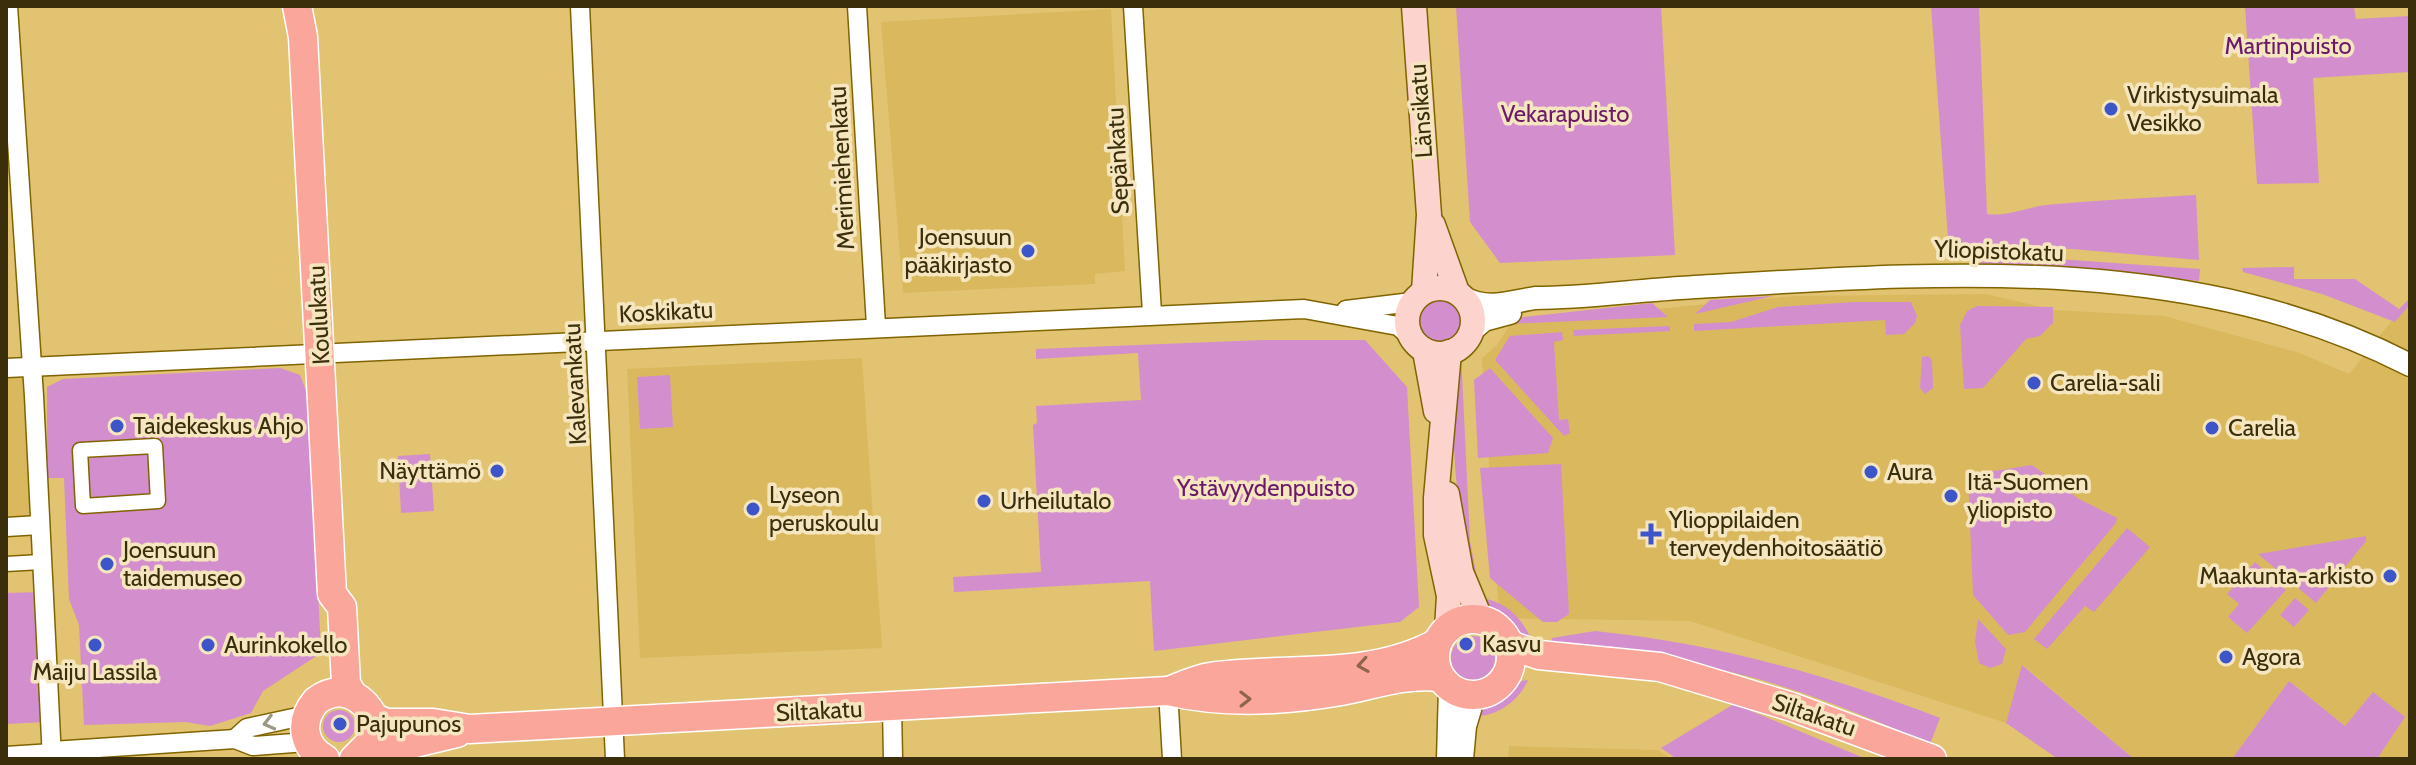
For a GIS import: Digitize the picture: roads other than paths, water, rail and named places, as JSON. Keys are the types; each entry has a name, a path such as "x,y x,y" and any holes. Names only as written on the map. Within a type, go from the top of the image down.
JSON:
{"main road":[{"name":"Koulukatu","path":"297,6 303,37 332,594 342,607 346,684 352,694"},
{"name":"Koulukatu","path":"303,37 306,6"},
{"name":"Länsikatu","path":"1414,6 1429,215 1418,297"},
{"name":"Länsikatu","path":"1429,215 1461,295"},
{"path":"1429,347 1463,345 1472,330 1472,313 1461,295 1440,288 1418,297 1407,320 1429,347 1441,430 1436,535 1449,596 1435,666 1455,687 1486,694 1504,679 1510,669 1509,645 1503,634 1481,620 1461,572 1441,460"},
{"name":"Koulukatu","path":"315,728 326,672 325,604 332,594"},
{"path":"1442,636 1457,622 1481,620"},
{"name":"Siltakatu","path":"1168,691 1208,677 1313,672 1402,659 1442,636"},
{"name":"Siltakatu","path":"1509,645 1539,655 1660,667 1694,680 1792,707 1925,756"},
{"name":"Siltakatu","path":"1504,679 1538,674 1694,680"},
{"name":"Siltakatu","path":"374,718 387,723 433,723 470,729 1168,691 1209,700 1261,699 1337,692 1424,675 1455,687"},
{"path":"315,728 337,692 352,694 365,703 374,718 374,732 358,756"},
{"name":"Siltakatu","path":"358,756 435,740 470,729"}],"street":[{"path":"8,6 32,367 52,755"},
{"name":"Kalevankatu","path":"580,6 615,759"},
{"name":"Merimiehenkatu","path":"857,6 876,326"},
{"name":"Sepänkatu","path":"1133,6 1152,313"},
{"name":"Yliopistokatu","path":"1461,295 1487,306 1535,298 1924,275 2090,280 2220,297 2254,306 2341,333 2410,365"},
{"name":"Koskikatu","path":"6,368 1152,313 1328,311 1418,297"},
{"name":"Yliopistokatu","path":"1472,330 1484,320 1573,298"},
{"name":"Koskikatu","path":"1328,311 1398,326 1429,347"},
{"path":"155,446 158,501 83,506 80,450 155,446"},
{"path":"6,527 40,525"},
{"path":"6,564 41,562"},
{"path":"1448,759 1455,687"},
{"path":"1455,687 1465,726 1462,759"},
{"path":"1168,691 1172,759"},
{"path":"892,707 893,759"},
{"path":"235,739 247,728 315,728"},
{"path":"6,754 52,755 235,739 253,746 315,728"}],"place":[{"name":"Virkistysuimala Vesikko","path":"2111,109"},
{"name":"Joensuun pääkirjasto","path":"1028,251"},
{"name":"Carelia-sali","path":"2034,383"},
{"name":"Taidekeskus Ahjo","path":"117,426"},
{"name":"Carelia","path":"2212,428"},
{"name":"Näyttämö","path":"497,471"},
{"name":"Aura","path":"1871,472"},
{"name":"Itä-Suomen yliopisto","path":"1951,496"},
{"name":"Urheilutalo","path":"984,501"},
{"name":"Lyseon peruskoulu","path":"753,509"},
{"name":"Ylioppilaiden terveydenhoitosäätiö","path":"1651,534"},
{"name":"Joensuun taidemuseo","path":"107,564"},
{"name":"Maakunta-arkisto","path":"2390,576"},
{"name":"Kasvu","path":"1466,644"},
{"name":"Maiju Lassila","path":"95,645"},
{"name":"Aurinkokello","path":"208,645"},
{"name":"Agora","path":"2226,657"},
{"name":"Pajupunos","path":"340,724"}],"park label":[{"name":"Martinpuisto","path":"2288,46"},
{"name":"Vekarapuisto","path":"1565,114"},
{"name":"Ystävyydenpuisto","path":"1266,488"}]}
